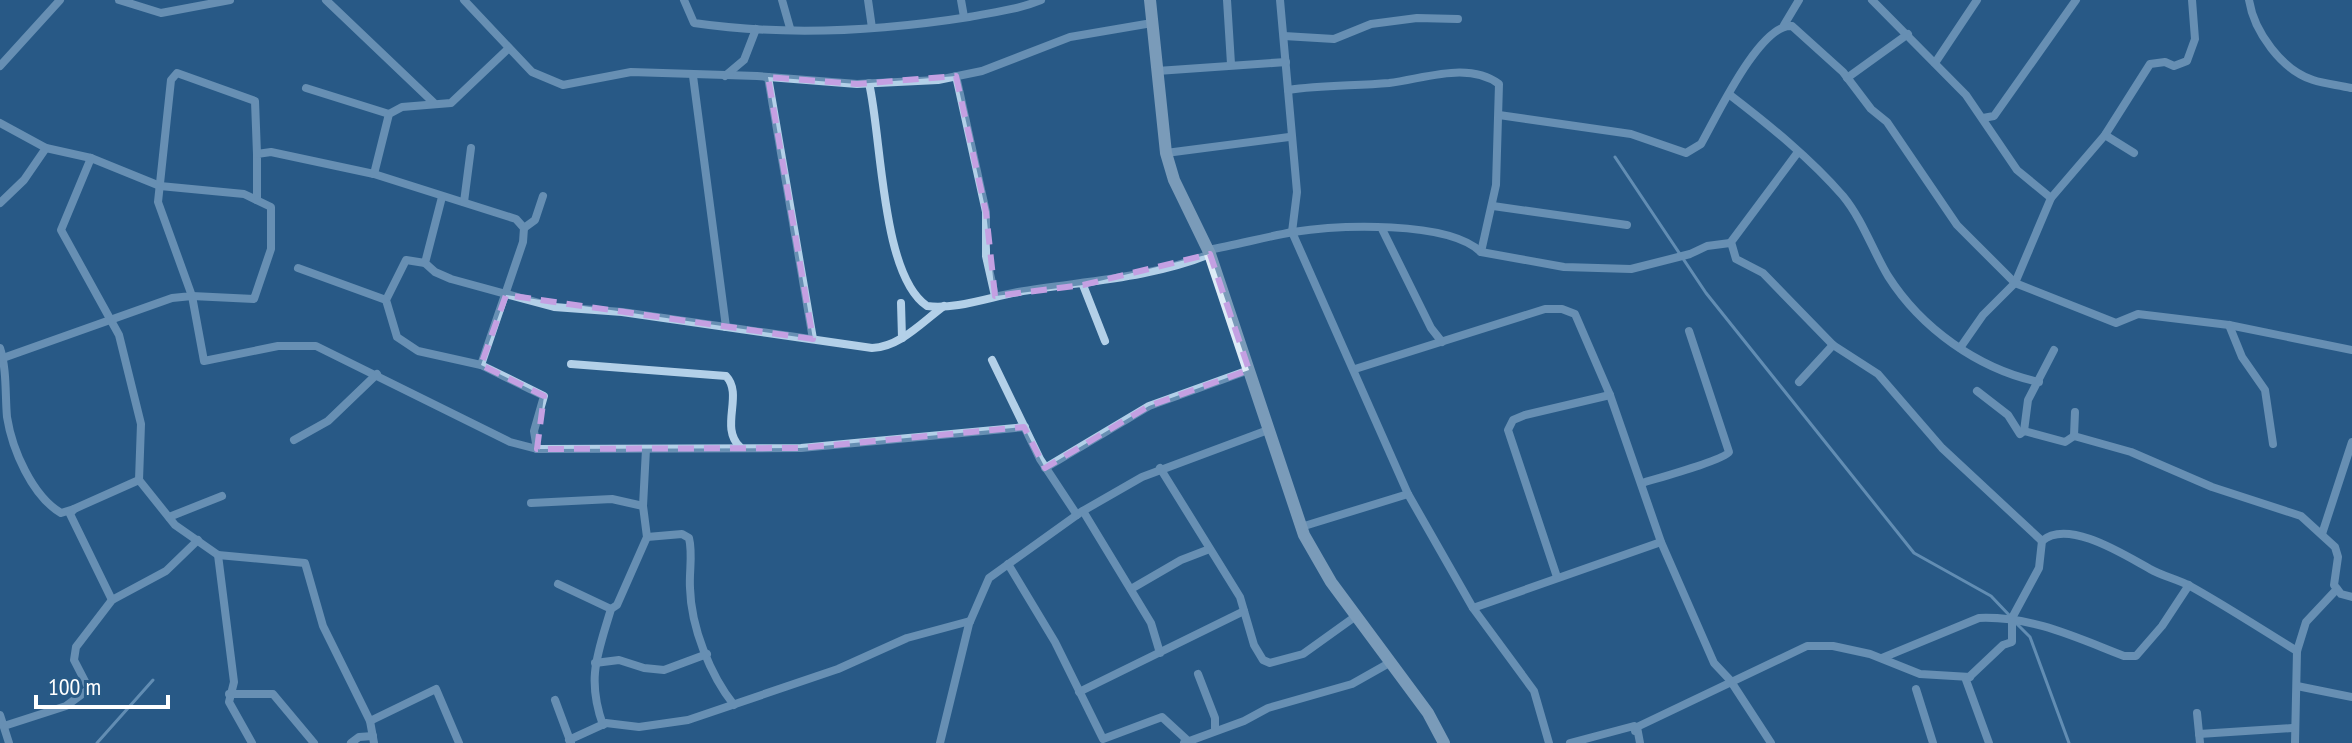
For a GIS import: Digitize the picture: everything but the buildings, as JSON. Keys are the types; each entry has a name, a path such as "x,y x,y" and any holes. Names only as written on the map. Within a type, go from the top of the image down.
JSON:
{"street":[{"path":"0,66 60,0"},
{"path":"119,0 161,13 230,0"},
{"path":"326,0 434,103"},
{"path":"464,0 532,72 563,85 631,72 869,83 923,82 1029,55 1070,37 1152,23"},
{"path":"684,0 694,23 756,29 872,28 1004,12 1041,0"},
{"path":"782,0 790,28"},
{"path":"868,0 872,28"},
{"path":"961,0 964,17"},
{"path":"1150,0 1166,153 1174,180 1209,252 1301,527 1331,582 1428,713 1444,743"},
{"path":"1227,0 1231,64"},
{"path":"1280,0 1289,137 1297,192 1292,232 1408,494 1473,608 1534,691 1549,743"},
{"path":"1499,115 1631,134 1686,153 1701,144 1758,47 1784,25 1799,0"},
{"path":"1872,0 1908,34 1983,118 2017,170 2051,198"},
{"path":"1935,63 1977,0"},
{"path":"1983,118 1994,116 2076,0"},
{"path":"1960,348 1983,315 2015,283 2051,198 2105,135 2150,64 2165,62 2174,66 2187,61 2195,39 2192,0"},
{"path":"2249,0 2251,13 2275,54 2311,80 2351,88"},
{"path":"1284,36 1334,39 1371,24 1417,18 1458,19"},
{"path":"1784,25 1792,26 1847,78 1871,109 1887,122 1957,225 2015,283 2116,323 2138,314 2229,325 2352,350"},
{"path":"725,76 744,60 756,29"},
{"path":"1847,78 1908,34"},
{"path":"306,88 389,114 402,107 451,103 508,49"},
{"path":"744,60 754,76"},
{"path":"1157,71 1286,62"},
{"path":"1288,90 1390,82 1454,72 1484,74 1499,84 1493,206 1481,252"},
{"path":"257,200 255,101 177,73 171,80 158,202 192,296 204,361 278,346 316,346 510,442 537,449 801,448 1025,427"},
{"path":"693,76 726,327"},
{"path":"956,76 986,212 986,256 995,296"},
{"path":"768,77 813,339"},
{"path":"869,83 878,119 896,255 920,301 927,306 1083,285 1190,261 1209,252 1292,232 1382,229 1438,233 1473,244 1481,252 1564,267 1631,269 1690,254 1707,246 1730,243 1798,152"},
{"path":"1730,95 1798,152 1844,198 1903,298 1960,348 1994,368 2039,382"},
{"path":"374,174 389,114"},
{"path":"0,123 46,148 91,158 160,186 208,188 257,200 271,207 271,249 254,299 172,298 2,353 8,421 26,472 50,507 61,513 139,480"},
{"path":"2105,135 2134,153"},
{"path":"1166,153 1289,137"},
{"path":"0,203 24,180 46,148"},
{"path":"464,202 471,148"},
{"path":"257,154 271,152 374,174 516,219 524,228"},
{"path":"91,158 61,230 113,318 133,382 141,424 139,480 169,517 218,555 305,563 332,647 346,667 370,721 373,739 359,737 351,743"},
{"path":"481,365 506,295 524,228 535,220 543,196"},
{"path":"425,263 442,197"},
{"path":"1493,206 1627,225"},
{"path":"1382,229 1431,328 1442,342"},
{"path":"1730,243 1736,259 1763,273 1833,345 1878,374 1942,448 2042,541"},
{"path":"537,449 534,431 544,396 481,365 418,351 397,337 386,300 406,260 425,263 435,272 451,279 554,307 592,308 872,348 884,348 902,338 944,306"},
{"path":"298,268 386,300"},
{"path":"1083,285 1105,341"},
{"path":"901,303 902,338"},
{"path":"1355,369 1545,309 1562,309 1575,314 1610,395 1661,542 1714,663 1730,680 1771,743"},
{"path":"2229,325 2242,357 2265,390 2273,444"},
{"path":"1642,483 1689,465 1715,463 1729,452 1689,331"},
{"path":"1799,382 1833,345"},
{"path":"2024,431 2028,400 2054,350"},
{"path":"992,360 1045,468 1080,513 1131,589 1151,623 1160,653"},
{"path":"571,364 726,376 732,389 732,439 740,447"},
{"path":"1045,468 1149,406 1249,370"},
{"path":"294,440 328,421 377,374"},
{"path":"1977,391 2008,415 2020,434 2024,431 2065,442 2074,436 2131,452 2212,487 2301,516 2335,547 2338,557 2334,585 2352,597"},
{"path":"1557,577 1508,430 1513,420 1525,415 1610,395"},
{"path":"2074,436 2075,412"},
{"path":"940,743 970,621 981,590 1008,564 1080,513 1160,468 1268,430"},
{"path":"2322,534 2352,442"},
{"path":"603,725 594,698 595,663 611,609 617,605 647,537 643,506 646,449"},
{"path":"1160,468 1207,550 1240,597 1254,645 1263,660 1270,663 1303,654 1356,616"},
{"path":"1301,527 1408,494"},
{"path":"169,517 222,496"},
{"path":"531,503 612,499 643,506"},
{"path":"74,509 70,514 112,600"},
{"path":"647,537 682,534 689,538 690,591 716,679 734,705"},
{"path":"2042,541 2068,535 2106,543 2147,568 2189,585 2297,651"},
{"path":"4,726 66,706 86,691 89,686 72,654 112,600 166,571 198,540"},
{"path":"1989,743 1966,680 2003,645 2012,642 2012,618 2039,568 2042,541"},
{"path":"1473,608 1661,542"},
{"path":"1131,589 1181,560 1207,550"},
{"path":"218,555 234,682 229,702 252,743"},
{"path":"1008,564 1055,642 1103,739 1162,717 1185,742 1268,708 1352,684 1391,662"},
{"path":"558,584 611,609"},
{"path":"1881,658 1979,618 2012,618 2050,626 2124,656 2136,656 2162,626 2189,585"},
{"path":"2295,743 2292,728 2297,651 2306,622 2337,589"},
{"path":"1079,692 1244,611"},
{"path":"555,700 570,742 603,725 639,727 688,720 838,669 907,638 970,621"},
{"path":"1640,743 1637,727 1730,680 1807,646 1833,646 1881,658 1920,674 1970,677"},
{"path":"595,663 619,660 664,670 707,654"},
{"path":"1198,674 1219,728"},
{"path":"2297,686 2352,697"},
{"path":"370,721 436,689 459,743"},
{"path":"1916,689 1933,743"},
{"path":"229,694 273,694 314,743"},
{"path":"2197,713 2200,738 2292,728"},
{"path":"0,715 9,743"},
{"path":"1570,743 1634,726 1640,743"}],"highlighted area":[{"path":"956,76 986,212 995,296 1083,285 1210,254 1249,370 1149,406 1045,468 1024,427 801,448 537,449 544,396 481,365 506,295 813,339 768,77 857,84"}],"waterway":[{"path":"1615,157 1706,293 1914,553 1991,596 2010,616"},
{"path":"2015,622 2030,637 2069,743"},
{"path":"97,743 153,680"}]}
